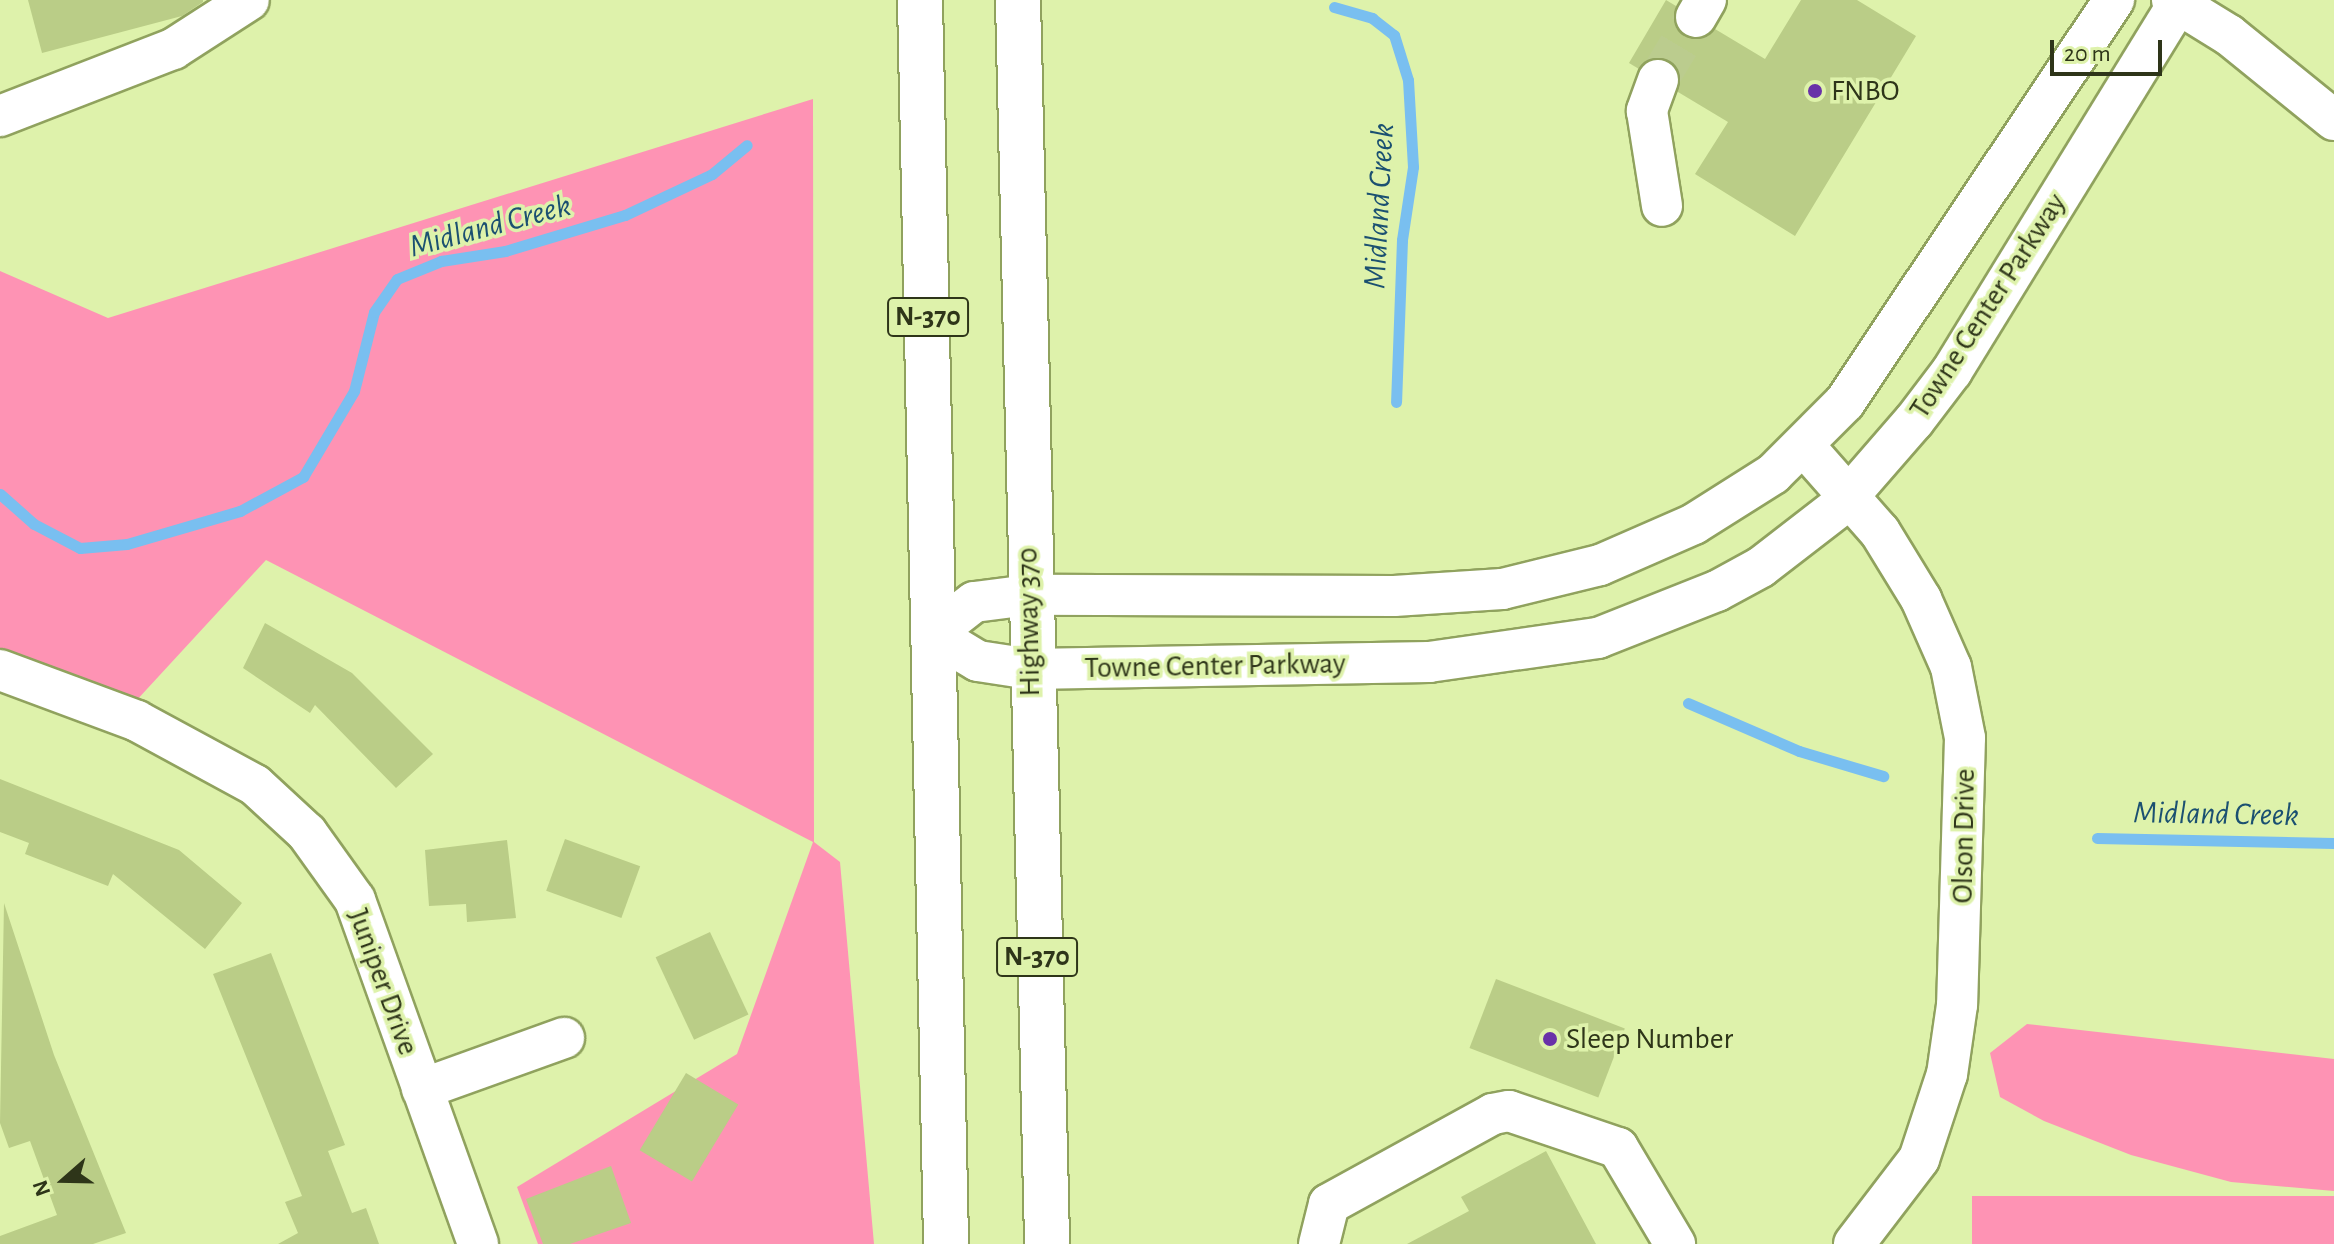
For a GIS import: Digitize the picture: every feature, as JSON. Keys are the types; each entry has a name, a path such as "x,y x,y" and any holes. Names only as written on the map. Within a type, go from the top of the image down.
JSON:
{"highway":[{"name":"N-370","path":"920,0 946,1244"},
{"name":"Highway 370","path":"1018,0 1030,669 1047,1244"}],"street":[{"path":"0,116 173,49 249,0"},
{"path":"933,634 974,602 1029,595 1394,596 1541,583 1600,565 1694,524 1805,447 1878,359 2114,0"},
{"path":"2177,1 2229,35 2334,120"},
{"name":"Towne Center Parkway","path":"933,634 978,661 1030,669 1429,662 1598,638 1664,617 1761,567 1850,495 1952,371 2177,1"},
{"path":"1658,80 1647,111 1662,206"},
{"name":"Olson Drive","path":"1805,447 1850,495 1899,560 1937,632 1959,696 1968,804 1957,1005 1947,1074 1919,1159 1854,1244"},
{"name":"Juniper Drive","path":"0,670 137,721 255,785 307,833 355,900 478,1244"},
{"path":"422,1089 564,1038"},
{"path":"1319,1244 1329,1204 1493,1114 1509,1111 1618,1148 1675,1244"}],"shaded area":[{"path":"813,99 814,842 840,862 874,1244 538,1244 517,1187 737,1054 813,842 266,560 135,702 0,650 0,271 108,318"},
{"path":"2027,1024 2334,1059 2334,1191 2231,1182 2131,1155 2044,1121 2000,1097 1990,1053"},
{"path":"1972,1196 2334,1196 2334,1244 1972,1244"}],"building":[{"path":"28,0 203,2 182,16 42,53"},
{"name":"FNBO","path":"1666,0 1676,6 1676,28 1685,37 1707,37 1715,29 1765,59 1801,0 1857,0 1916,36 1795,236 1695,174 1728,122 1678,92 1675,65 1655,57 1639,69 1629,63"},
{"path":"265,623 352,673 433,754 396,788 315,705 310,713 243,668"},
{"path":"0,779 179,850 242,903 205,949 113,874 108,886 25,854 29,843 0,832"},
{"path":"565,839 640,866 621,918 546,891"},
{"path":"507,840 516,918 467,922 466,904 429,906 425,850"},
{"path":"4,903 54,1055 126,1233 93,1244 0,1244 0,1236 57,1215 30,1141 9,1148 0,1123"},
{"path":"710,932 748,1014 694,1040 656,957"},
{"path":"271,953 345,1145 328,1151 352,1213 366,1208 379,1244 278,1244 298,1233 285,1202 302,1196 213,974"},
{"name":"Sleep Number","path":"1496,979 1625,1028 1598,1098 1469,1048"},
{"path":"686,1073 738,1104 692,1182 640,1150"},
{"path":"1546,1151 1596,1244 1407,1244 1469,1211 1461,1197"},
{"path":"611,1166 631,1223 570,1244 543,1244 526,1199"}],"waterway":[{"name":"Midland Creek","path":"1334,7 1372,18 1394,35 1408,80 1413,167 1402,240 1396,402"},
{"name":"Midland Creek","path":"0,494 34,524 80,548 127,544 240,511 303,477 354,391 374,312 397,279 441,261 505,251 625,215 712,174 747,145"},
{"name":"Midland Creek","path":"1688,703 1799,751 1883,776"},
{"name":"Midland Creek","path":"2097,838 2334,843"}],"tunnel":[{"path":"1658,80 1696,17"}],"place":[{"name":"FNBO","path":"1815,91"},
{"name":"Sleep Number","path":"1550,1039"}]}
